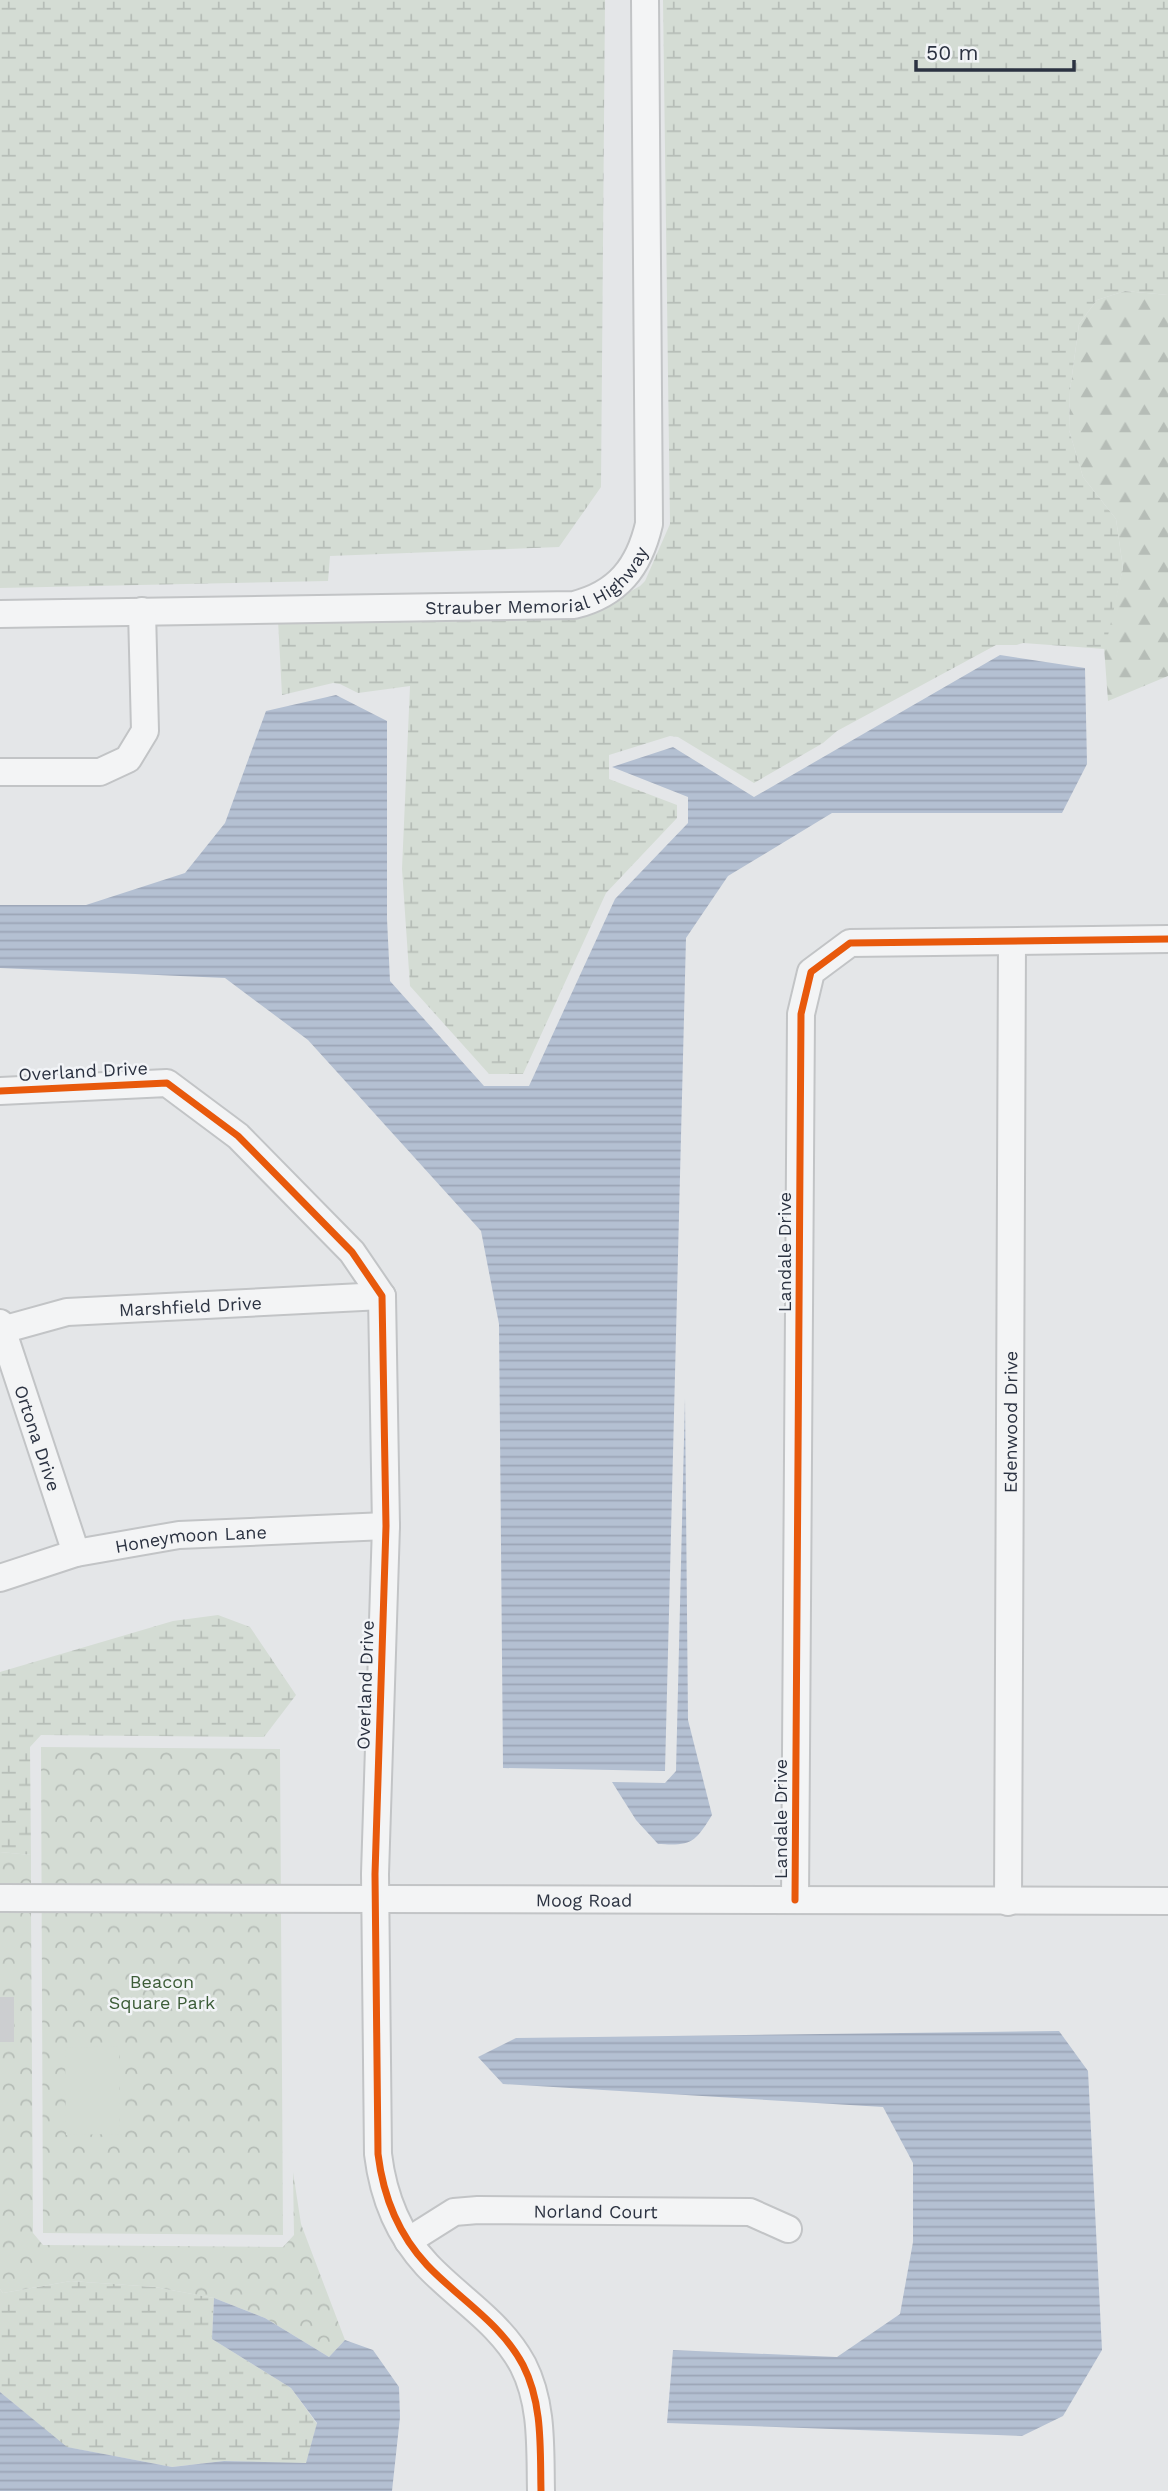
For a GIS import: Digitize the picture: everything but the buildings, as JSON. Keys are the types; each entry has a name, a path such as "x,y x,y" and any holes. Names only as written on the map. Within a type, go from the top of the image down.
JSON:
{"street":[{"name":"Strauber Memorial Highway","path":"0,614 574,605 593,600 616,586 644,547 649,524 645,0"},
{"path":"0,772 100,772 128,759 145,731 142,611"},
{"name":"Landale Drive","path":"795,1900 801,1014 811,972 850,943 1168,940"},
{"name":"Edenwood Drive","path":"1008,1902 1012,943"},
{"name":"Overland Drive","path":"0,1091 167,1083 239,1136 352,1252 382,1296 386,1526 376,1899 378,2154 381,2179 408,2241 427,2264 496,2326 524,2366 538,2410 541,2491"},
{"name":"Marshfield Drive","path":"1,1326 67,1312 382,1296"},
{"name":"Ortona Drive","path":"1,1326 76,1553"},
{"name":"Honeymoon Lane","path":"0,1578 76,1553 179,1535 386,1526"},
{"name":"Moog Road","path":"0,1898 1168,1901"},
{"name":"Norland Court","path":"408,2241 454,2212 478,2210 750,2212 788,2229"}],"green space":[{"path":"0,0 605,0 601,487 559,547 330,556 328,581 0,588"},
{"path":"663,0 1168,0 1168,295 1125,291 1097,300 1079,324 1070,390 1069,430 1083,477 1116,519 1123,568 1105,649 1023,643 996,645 837,731 823,743 754,783 678,737 670,736 609,755 609,779 677,805 677,818 606,893 523,1074 489,1074 410,986 402,869 410,686 358,693 333,683 282,695 278,620 592,613 645,581 670,524"},
{"path":"1125,291 1168,295 1168,676 1108,701 1104,647 1123,568 1116,519 1083,477 1069,430 1070,390 1079,324 1097,300"},
{"path":"218,1615 250,1627 296,1695 264,1737 41,1735 30,1747 31,1855 0,1852 0,1672 173,1621"},
{"name":"Beacon Square Park","path":"41,1747 280,1749 283,2235 43,2233"},
{"path":"0,1852 31,1855 31,1886 0,1886"},
{"path":"0,1910 31,1910 33,2233 43,2245 283,2247 294,2235 293,2172 301,2224 345,2340 329,2357 265,2318 214,2298 155,2287 71,2281 3,2293 0,2289"},
{"path":"119,2046 120,2134 66,2135 65,2048"},
{"path":"71,2281 155,2287 214,2298 212,2339 291,2388 317,2424 306,2464 224,2461 172,2467 66,2447 0,2392 0,2289 3,2293"}],"water":[{"path":"1000,655 1085,668 1087,764 1062,813 832,813 728,876 686,938 665,1771 503,1768 499,1324 481,1231 308,1040 225,978 0,968 0,905 86,905 185,873 225,823 266,711 336,695 387,721 387,919 390,981 484,1086 529,1086 615,899 688,823 688,797 612,767 673,747 754,797"},
{"path":"685,1398 688,1720 712,1815 701,1832 691,1841 658,1844 636,1820 612,1782 665,1783 676,1771"},
{"path":"1059,2031 1088,2071 1102,2350 1063,2416 1022,2436 667,2423 673,2350 837,2357 900,2314 913,2242 913,2163 883,2107 503,2084 478,2057 516,2038"},
{"path":"214,2298 265,2318 329,2357 345,2340 373,2350 399,2387 400,2417 392,2491 0,2491 0,2392 67,2447 172,2467 224,2461 306,2463 317,2423 291,2388 212,2339"}],"cycle path":[{"path":"795,1900 801,1014 811,972 850,943 1168,939"},
{"path":"0,1091 167,1083 238,1136 352,1252 382,1296 386,1526 375,1874 378,2154 388,2199 408,2240 427,2265 503,2336 523,2365 537,2411 541,2491"}]}
